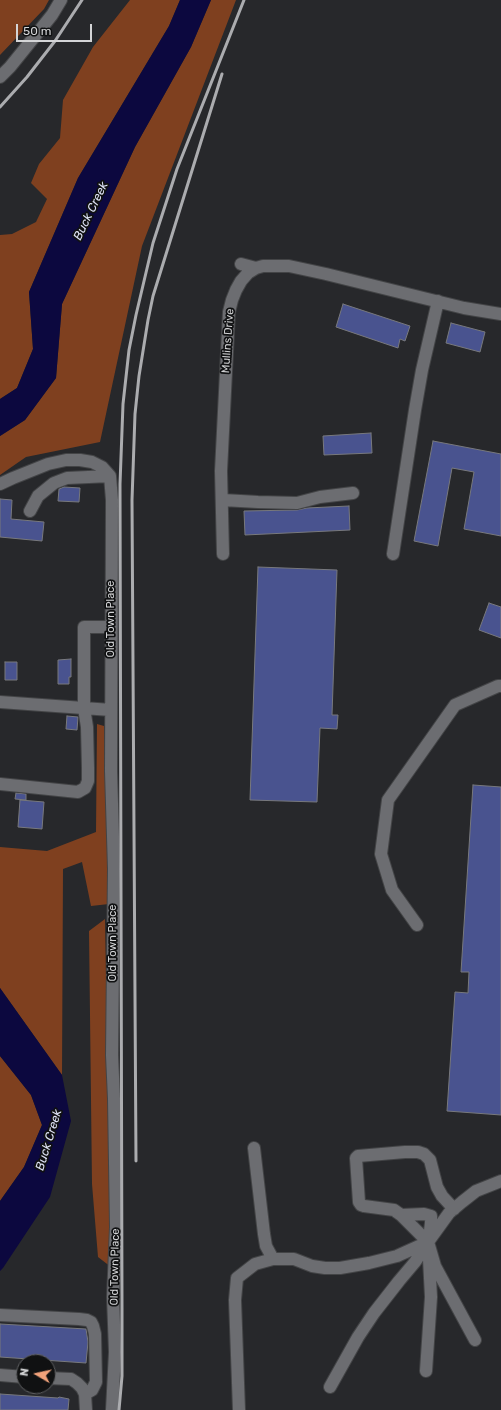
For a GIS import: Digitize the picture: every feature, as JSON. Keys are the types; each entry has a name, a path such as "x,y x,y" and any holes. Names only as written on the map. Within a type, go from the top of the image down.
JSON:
{"street":[{"path":"0,77 10,67 52,15 61,0"},
{"path":"241,264 256,268 263,266 289,266 438,301 501,314"},
{"name":"Mullins Drive","path":"223,554 223,500 221,471 229,312 232,300 241,281 248,273 256,268"},
{"path":"393,554 422,370 438,301"},
{"path":"0,484 48,464 66,460 92,462 102,467 110,476"},
{"path":"30,511 38,496 54,483 67,478 110,476"},
{"name":"Old Town Place","path":"110,476 112,500 111,771 114,869 112,1055 116,1227 113,1296 115,1352 112,1410"},
{"path":"223,500 297,503 320,497 353,493"},
{"path":"0,784 78,792 85,788 88,781 88,768 87,727 84,708 84,628 111,627"},
{"path":"417,925 392,890 381,854 388,800 455,705 501,686"},
{"path":"0,702 111,710"},
{"path":"254,1148 266,1246 273,1259"},
{"path":"454,1209 442,1196 437,1187 430,1160 424,1154 418,1152 406,1152 358,1156 356,1158 355,1161 359,1202 364,1206 394,1210 402,1215 428,1242 435,1266 475,1340"},
{"path":"330,1387 358,1337 399,1280 416,1262 428,1242 454,1209 476,1191 501,1181"},
{"path":"402,1215 424,1214 431,1216 428,1242 431,1297 426,1371"},
{"path":"239,1410 235,1300 237,1278 255,1264 273,1259 294,1260 312,1266 325,1268 340,1268 397,1256 428,1242"},
{"path":"0,1315 79,1319 91,1322 94,1326 95,1334 96,1382 92,1390 85,1394"},
{"path":"0,1375 16,1376"},
{"path":"56,1379 71,1380 82,1388 85,1394 86,1410"}],"shaded area":[{"path":"0,0 49,0 44,9 0,55"},
{"path":"130,0 180,0 169,26 78,178 29,292 33,349 17,388 0,399 0,235 12,234 36,222 47,199 31,183 39,164 60,138 63,100 93,47"},
{"path":"211,0 236,0 142,246 100,442 26,457 0,475 0,436 25,420 56,378 62,304 135,147 191,47"},
{"path":"97,724 104,726 109,904 91,906 82,862 63,869 62,1075 0,988 0,847 47,851 96,832"},
{"path":"105,919 111,1267 98,1257 92,1184 89,931"},
{"path":"0,1056 31,1095 42,1125 24,1167 0,1201"}],"water":[{"name":"Buck Creek","path":"180,0 211,0 191,47 135,147 62,304 56,378 25,420 0,436 0,399 17,388 33,349 29,292 78,178 169,26"},
{"name":"Buck Creek","path":"0,988 62,1075 71,1121 50,1197 0,1271 0,1201 24,1167 42,1125 31,1095 0,1056"}],"building":[{"path":"343,304 410,326 405,341 400,339 398,348 336,327"},
{"path":"451,323 485,332 480,352 446,343"},
{"path":"371,433 372,453 324,455 323,436"},
{"path":"433,441 501,454 501,536 464,529 474,472 452,468 438,546 414,541"},
{"path":"64,487 80,488 79,502 58,501 59,489"},
{"path":"0,499 12,500 11,519 44,522 42,541 0,537"},
{"path":"349,506 350,530 245,535 244,511 297,510 307,508"},
{"path":"258,567 337,570 332,715 338,715 337,729 320,728 317,802 250,800"},
{"path":"489,603 501,607 501,638 479,630"},
{"path":"71,659 71,677 69,677 69,684 58,684 58,660"},
{"path":"5,662 17,662 17,680 5,680"},
{"path":"67,716 78,717 77,730 66,729"},
{"path":"473,785 501,787 501,1115 447,1111 455,992 468,993 469,972 461,972"},
{"path":"16,793 26,794 26,800 15,799"},
{"path":"20,800 44,802 42,829 18,827"},
{"path":"0,1324 86,1329 88,1342 86,1363 56,1361 56,1354 16,1354 16,1358 0,1357"},
{"path":"0,1394 59,1397 69,1399 68,1410 0,1410"}],"railway":[{"path":"0,107 27,77 55,41 82,0"},
{"path":"119,1410 122,1376 120,484 123,404 129,350 153,243 177,169 244,0"},
{"path":"136,1161 132,500 135,414 139,376 153,296 222,74"}]}
